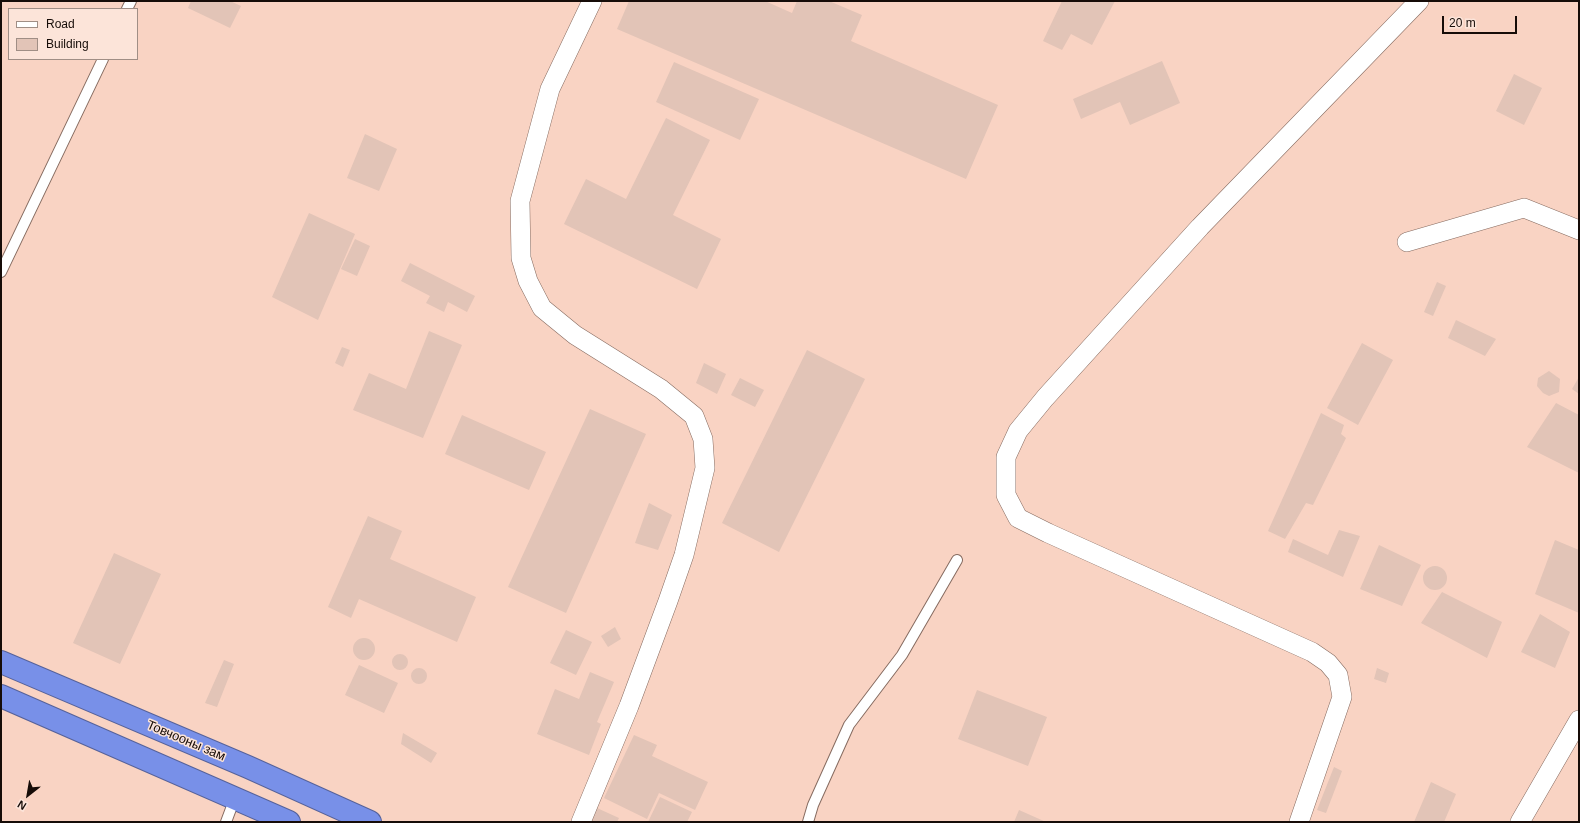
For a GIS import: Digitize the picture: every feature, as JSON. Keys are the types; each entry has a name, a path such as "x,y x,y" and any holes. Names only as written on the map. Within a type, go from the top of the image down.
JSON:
{"highway":[{"name":"Товчооны зам","path":"1,662 248,767 370,822"},
{"path":"1,696 289,822"}],"street":[{"path":"581,822 629,706 668,601 684,555 705,468 703,439 694,416 661,389 576,335 542,308 528,281 521,258 520,201 550,88 592,1"},
{"path":"1299,822 1342,698 1338,675 1328,663 1312,652 1048,533 1018,518 1006,495 1006,457 1018,431 1050,392 1200,227 1419,1"},
{"path":"1407,242 1524,208 1579,230"},
{"path":"1520,822 1579,720"}],"lane":[{"path":"1,272 103,60"},
{"path":"808,822 813,805 849,725 902,655 957,560"},
{"path":"226,822 235,798"}],"shaded area":[{"path":"1,1 1579,1 1579,822 1,822"}],"building":[{"path":"191,1 230,1 241,6 230,28 188,8"},
{"path":"629,1 765,1 792,13 797,1 829,1 862,15 851,41 998,105 966,179 617,29"},
{"path":"1062,1 1115,1 1092,45 1071,34 1062,50 1043,41"},
{"path":"1162,61 1180,103 1130,125 1120,102 1081,119 1073,99"},
{"path":"674,62 759,99 740,140 656,102"},
{"path":"1514,74 1542,88 1524,125 1496,111"},
{"path":"666,118 710,140 673,215 721,239 697,289 564,224 586,179 626,199"},
{"path":"365,134 397,149 379,191 347,178"},
{"path":"309,213 355,234 318,320 272,297"},
{"path":"355,239 370,246 357,276 341,269"},
{"path":"410,263 475,296 467,312 448,302 444,312 426,303 430,296 401,281"},
{"path":"1437,282 1446,286 1433,316 1424,312"},
{"path":"1456,320 1496,339 1485,356 1448,338"},
{"path":"429,331 462,345 423,438 353,410 369,373 406,389"},
{"path":"1362,343 1393,360 1358,425 1327,408"},
{"path":"342,347 350,350 343,367 335,363"},
{"path":"807,350 865,379 779,552 722,523"},
{"path":"704,363 726,374 717,394 696,383"},
{"path":"1549,371 1560,379 1559,392 1549,396 1543,393 1537,386 1538,378"},
{"path":"1579,377 1579,394 1572,389"},
{"path":"740,378 764,390 755,407 731,395"},
{"path":"1556,403 1579,415 1579,473 1527,447"},
{"path":"590,409 646,434 566,613 508,587"},
{"path":"1321,413 1344,425 1341,434 1346,438 1313,505 1306,503 1285,539 1268,531"},
{"path":"462,415 546,452 529,490 445,454"},
{"path":"649,503 672,515 658,550 635,543"},
{"path":"368,516 402,531 390,559 476,597 457,642 359,599 351,618 328,607"},
{"path":"1339,530 1360,536 1343,577 1288,552 1293,539 1328,555"},
{"path":"1555,540 1579,550 1579,613 1535,594"},
{"path":"1379,545 1421,565 1402,606 1360,589"},
{"path":"114,553 161,574 120,664 73,643"},
{"path":"1435,566 1440,567 1446,573 1446,583 1440,589 1435,590 1430,589 1424,583 1423,578 1424,573 1430,567"},
{"path":"1442,592 1502,622 1487,658 1421,623"},
{"path":"1540,614 1570,632 1555,668 1521,652"},
{"path":"615,627 621,639 608,647 601,636"},
{"path":"566,630 592,642 576,675 550,663"},
{"path":"364,638 372,641 375,649 372,657 364,660 356,657 353,649 356,641"},
{"path":"397,654 403,654 408,659 406,668 403,670 397,670 392,665 392,659"},
{"path":"224,660 234,664 217,707 205,703"},
{"path":"359,665 398,683 384,713 345,695"},
{"path":"416,668 422,668 427,673 425,682 422,684 416,684 411,679 411,673"},
{"path":"1377,668 1389,673 1386,683 1374,679"},
{"path":"590,672 614,682 597,722 601,724 589,755 537,734 555,689 579,699"},
{"path":"977,690 1047,717 1028,766 958,739"},
{"path":"403,733 437,753 431,763 401,744"},
{"path":"634,735 657,745 652,756 708,782 695,810 659,793 647,819 604,798"},
{"path":"1334,767 1342,771 1326,813 1317,810"},
{"path":"1431,782 1456,794 1444,822 1414,822"},
{"path":"660,797 692,812 687,822 648,822"},
{"path":"597,808 619,818 617,822 591,822"},
{"path":"1019,810 1046,822 1014,822"}]}
